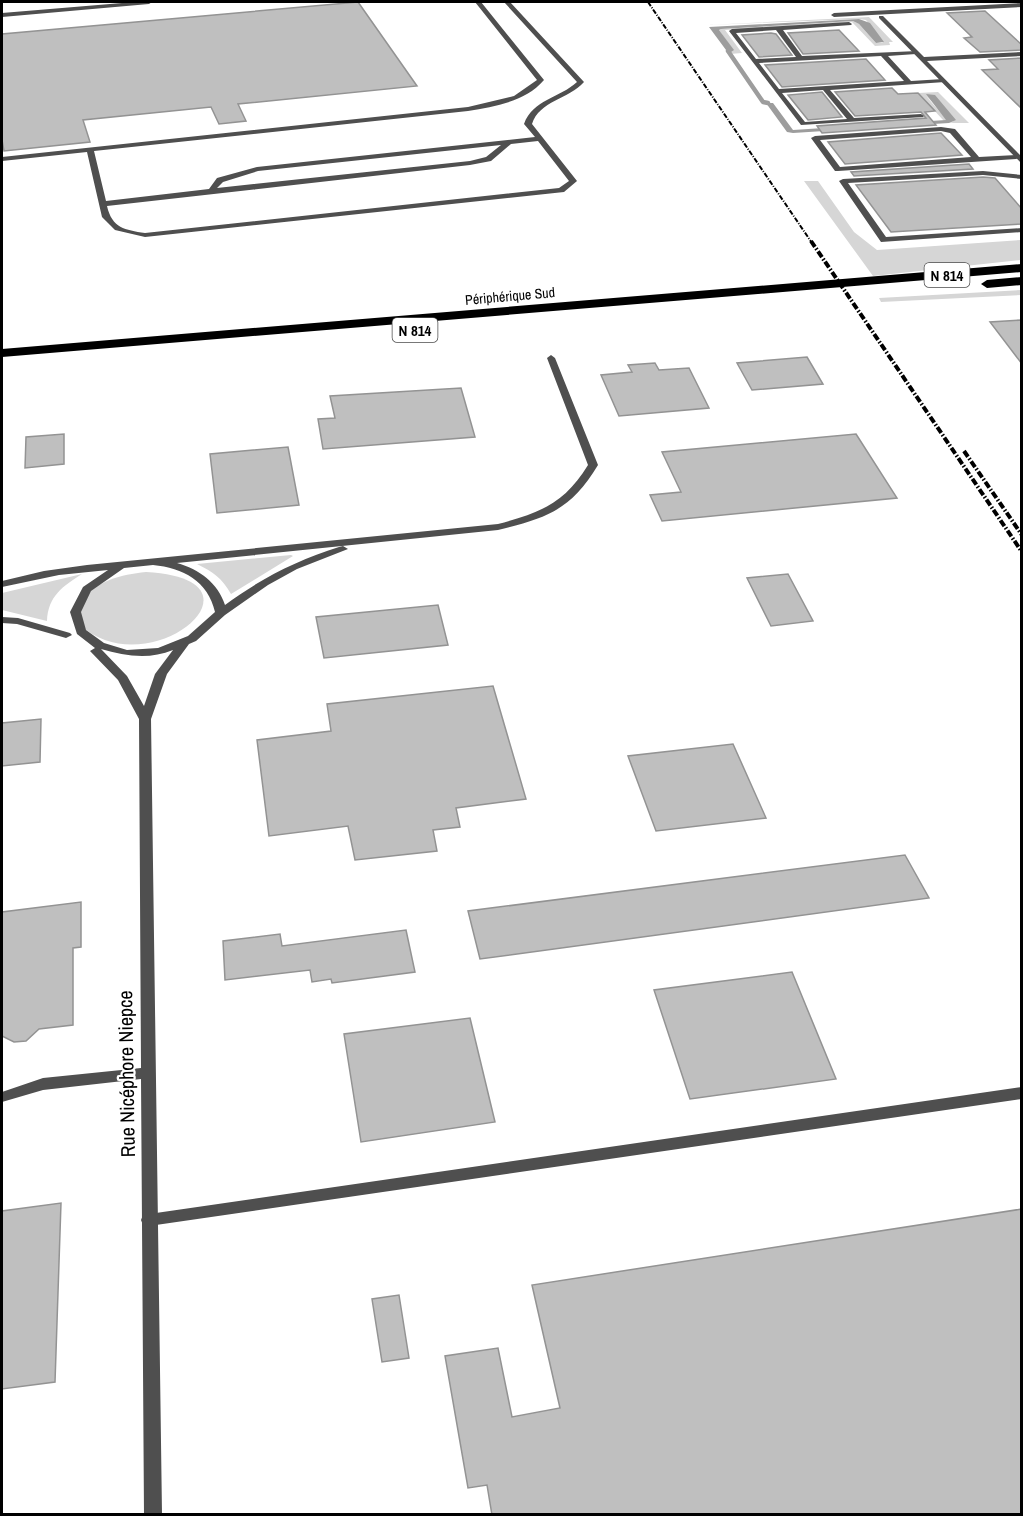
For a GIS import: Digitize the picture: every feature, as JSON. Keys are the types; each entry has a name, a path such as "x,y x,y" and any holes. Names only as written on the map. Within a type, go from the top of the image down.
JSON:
{"highway":[{"name":"Périphérique Sud","path":"2,353 1022,268"},
{"name":"Périphérique Sud","path":"2,364 1022,281"}],"street":[{"path":"2,8 72,2"},
{"path":"2,15 149,2"},
{"path":"2,159 468,109 519,97 535,88 541,80 478,2"},
{"path":"90,150 110,224 145,236 561,190 573,181 528,124 529,117 535,110 575,90 581,82 507,2"},
{"path":"834,15 879,15 992,4 1022,5"},
{"path":"879,15 1019,159"},
{"path":"849,24 732,31 803,124 921,116"},
{"path":"778,28 801,58"},
{"path":"754,61 916,52"},
{"path":"883,54 909,83"},
{"path":"922,59 1022,54"},
{"path":"776,91 944,81"},
{"path":"825,88 852,120"},
{"path":"977,159 951,131 941,129 815,138 838,170 977,159 1019,159"},
{"path":"211,191 220,180 257,169 540,139"},
{"path":"103,204 470,163 488,159 509,143"},
{"path":"1022,177 983,173 843,181 884,240 1022,230"},
{"path":"2,584 45,573 510,524 537,517 580,488 593,465 551,358"},
{"path":"2,620 18,621 66,635 96,651 132,654 155,651 184,643 269,578 313,557 378,539"},
{"path":"153,562 173,565 205,580 216,593 221,613"},
{"path":"73,590 97,575 120,566"},
{"path":"59,622 66,635"},
{"name":"Rue Nicéphore Niepce","path":"153,1515 144,719 161,674 184,643"},
{"path":"96,651 123,678 144,719"},
{"path":"2,1097 43,1084 147,1073"},
{"path":"149,1220 1022,1093"}],"shaded area":[{"path":"869,17 893,42 889,42 890,45 875,46 852,22 725,30 742,53 730,54 726,50 733,50 719,30 721,29 853,21 859,24 876,43 883,43 866,20 859,19 707,25"},
{"path":"859,19 870,23 884,42 876,43 859,24 853,21 721,29 719,30 734,50 731,52 726,50 709,27"},
{"path":"938,92 969,123 949,123 953,122 926,96 947,120 944,121 918,93"},
{"path":"926,94 935,95 956,120 949,123 793,133 787,132 766,103 773,103 793,130 946,120"},
{"path":"804,181 818,181 854,232 877,250 1021,240 1021,260 873,276"},
{"path":"1021,290 1021,295 881,302 879,298"},
{"path":"293,556 231,594 217,576 197,564"},
{"path":"146,572 184,579 202,592 202,608 189,625 166,638 138,644 108,641 80,625 80,601 94,588 110,580"},
{"path":"82,574 54,598 47,621 2,610 2,593"}],"building":[{"path":"358,2 417,86 238,104 246,121 219,124 211,107 83,120 90,142 4,151 2,140 2,34"},
{"path":"985,11 1022,45 1022,50 980,52 964,38 972,37 947,13"},
{"path":"839,30 859,51 803,54 788,33"},
{"path":"776,34 792,55 759,57 742,35"},
{"path":"1022,58 1022,109 982,70 998,69 989,60"},
{"path":"866,59 885,80 782,87 765,65"},
{"path":"892,88 898,94 918,93 935,111 925,112 936,125 822,133 817,126 926,118 921,112 855,116 835,92"},
{"path":"822,92 842,117 808,120 788,95"},
{"path":"941,133 962,155 845,164 828,142"},
{"path":"969,164 973,169 854,176 851,172"},
{"path":"995,178 1022,209 1022,224 891,232 856,185"},
{"path":"1022,320 1022,364 990,322"},
{"path":"807,357 823,384 752,390 737,363"},
{"path":"655,363 659,370 689,368 709,408 619,416 601,375 632,372 628,365"},
{"path":"461,388 475,437 323,449 318,419 335,418 330,396"},
{"path":"64,434 64,464 25,468 26,437"},
{"path":"856,434 897,498 662,521 650,495 681,492 662,452"},
{"path":"288,447 299,505 217,513 210,454"},
{"path":"788,574 813,621 771,626 747,578"},
{"path":"438,605 448,645 324,658 316,617"},
{"path":"493,686 526,799 456,808 460,827 433,830 437,851 355,860 348,826 269,836 257,740 331,731 327,704"},
{"path":"41,719 40,762 2,766 2,723"},
{"path":"733,744 766,818 656,831 628,756"},
{"path":"905,855 929,898 480,959 468,911"},
{"path":"81,902 81,947 73,948 73,1025 39,1029 26,1041 14,1042 2,1036 2,912"},
{"path":"406,930 415,972 332,983 331,979 312,982 310,970 225,980 223,941 280,934 282,946"},
{"path":"792,972 836,1079 690,1099 654,990"},
{"path":"470,1018 495,1122 361,1142 344,1034"},
{"path":"61,1203 55,1382 2,1389 2,1211"},
{"path":"1022,1209 1022,1515 492,1515 487,1485 468,1488 445,1356 498,1348 512,1417 560,1408 532,1285"},
{"path":"399,1295 409,1358 382,1362 372,1299"}],"waterway":[{"path":"728,51 763,102 768,103"}],"railway":[{"path":"648,2 812,243"},
{"path":"811,241 1022,552"},
{"path":"964,451 1022,535"}]}
